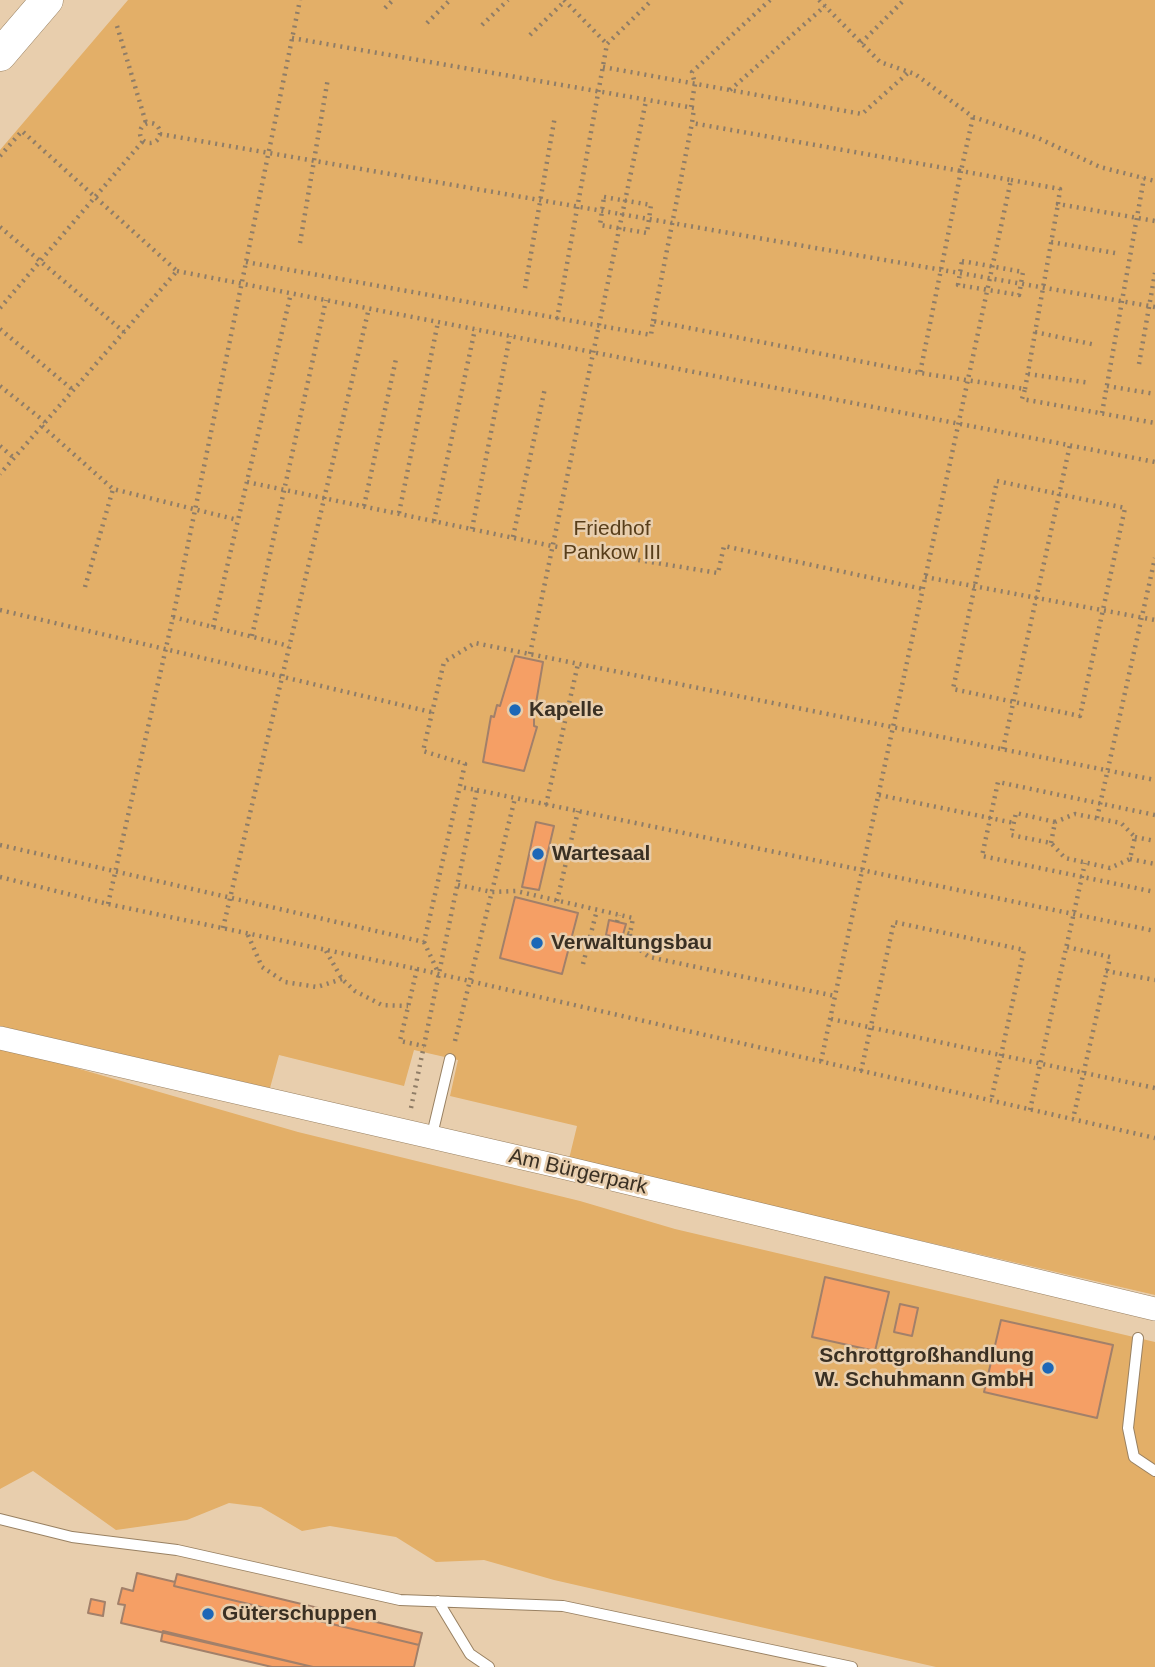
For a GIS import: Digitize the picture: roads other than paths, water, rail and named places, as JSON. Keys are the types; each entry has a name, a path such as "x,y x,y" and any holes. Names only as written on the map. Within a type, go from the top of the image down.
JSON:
{"main road":[{"path":"0,55 47,0"}],"street":[{"name":"Am Bürgerpark","path":"0,1038 1155,1309"}],"lane":[{"path":"431,1139 450,1059"},
{"path":"1138,1338 1128,1429 1134,1457 1155,1471"},
{"path":"0,1519 72,1537 177,1550 400,1600 563,1606 852,1667"},
{"path":"438,1601 470,1654 489,1667"}],"place":[{"name":"Kapelle","path":"515,710"},
{"name":"Wartesaal","path":"538,854"},
{"name":"Verwaltungsbau","path":"537,943"},
{"name":"Schrottgroßhandlung W. Schuhmann GmbH","path":"1048,1368"},
{"name":"Güterschuppen","path":"208,1614"}],"park label":[{"name":"Friedhof Pankow III","path":"612,541"}]}
